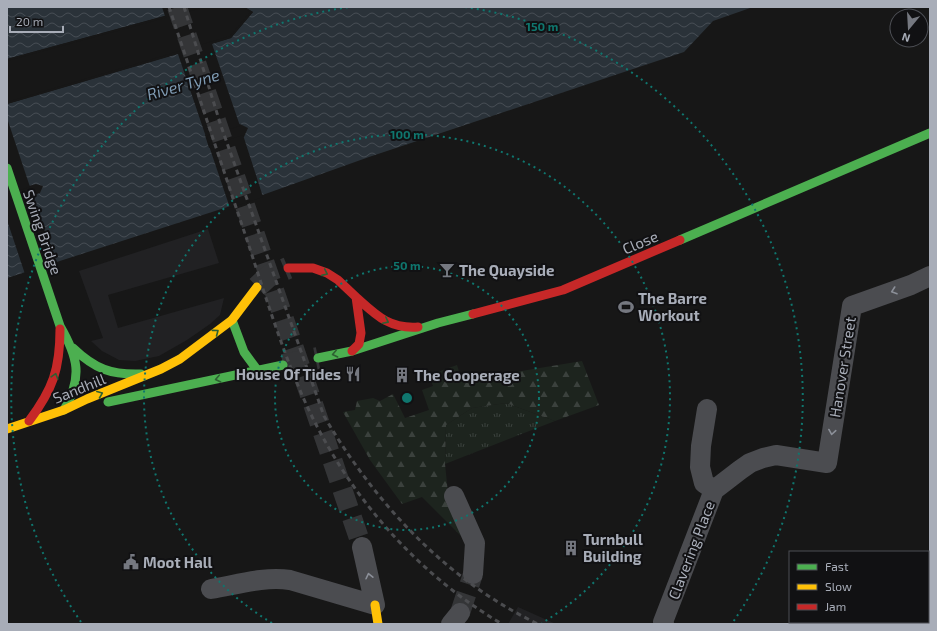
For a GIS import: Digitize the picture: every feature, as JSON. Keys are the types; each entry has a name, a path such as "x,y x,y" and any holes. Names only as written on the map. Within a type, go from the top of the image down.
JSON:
{"main road":[{"name":"Close","path":"318,358 352,351 438,323 563,290 930,133"},
{"name":"Swing Bridge","path":"7,168 60,326"},
{"path":"288,268 313,268 327,273 338,280 381,320 395,326 410,328 438,323"},
{"path":"60,326 73,348 84,360 93,366 104,371 118,374 144,373 161,369 180,359 232,320 257,287"},
{"path":"352,351 358,344 361,333 356,297"},
{"path":"232,320 244,352 258,371"},
{"path":"29,422 46,400 56,377 59,361 60,326"},
{"path":"64,410 72,395 75,383 76,359 73,348"},
{"path":"64,410 283,365"},
{"name":"Sandhill","path":"7,429 64,410 161,369"},
{"path":"375,605 378,624"}],"street":[{"name":"Hanover Street","path":"714,490 750,463 763,458 776,455 827,463 852,306 911,285 930,276"},
{"name":"Clavering Place","path":"664,624 663,622 714,490 704,483 700,467 701,446 707,409"},
{"path":"454,496 476,543 473,574"},
{"path":"211,589 261,580 282,579 375,605 362,546"}],"shaded area":[{"path":"208,229 219,263 108,295 118,328 224,298 220,315 187,340 159,356 135,361 119,360 102,351 91,341 103,338 79,271"},
{"path":"518,607 556,624 508,624"}],"green space":[{"path":"582,361 599,405 555,421 506,403 472,408 446,425 445,464 449,503 461,536 422,497 402,504 370,460 343,412 355,410 357,401 373,398 380,401 393,394 405,418 429,410 422,390 433,386 429,375 457,365 462,381"},
{"path":"506,403 555,421 445,464 446,425 472,408"}],"water":[{"path":"7,7 197,7 7,59"},
{"name":"River Tyne","path":"245,7 753,7 713,21 684,52 369,157 243,202 7,278 7,204 40,193 43,186 36,184 7,192 7,104 231,38 253,12","holes":["240,124 248,128 244,137 209,148 205,135"]}],"pier":[{"path":"162,7 199,7 198,9 7,61 7,59 165,16"},
{"path":"243,7 253,12 231,38 212,44 240,126 207,136 210,146 243,135 263,197 230,208 178,54 7,104 7,102 230,36 250,12"},
{"path":"7,118 30,187 7,194"},
{"path":"32,194 56,264 25,274 7,220 7,202"}],"tunnel":[{"path":"177,7 362,547"},
{"path":"257,287 269,276 288,268"},
{"path":"283,365 318,358"},
{"path":"460,613 473,574"}],"railway":[{"path":"169,7 276,328 297,383 314,420 333,455 355,489 407,550 468,602 502,624"},
{"path":"184,7 221,126 324,416 366,479 416,536 443,562 473,585 504,606 538,624"}],"traffic: fast":[{"path":"680,240 930,133"},
{"path":"7,168 60,326 71,348 74,358 76,377 74,387 64,410"},
{"path":"318,358 352,351 438,323 473,314"},
{"path":"232,320 244,352 258,371"},
{"path":"73,348 96,366 112,372 141,374"},
{"path":"108,402 283,365"}],"traffic: slow":[{"path":"7,429 64,410 161,369 180,359 232,320 257,287"},
{"path":"375,605 378,624"}],"traffic: jam":[{"path":"473,314 563,290 680,240"},
{"path":"288,268 313,268 327,273 338,280 356,297 361,333 359,344 352,351"},
{"path":"356,297 384,320 399,326 418,327"},
{"path":"29,421 44,399 54,378 59,356 60,329"}],"place":[{"name":"The Quayside","path":"447,270"},
{"name":"The Barre Workout","path":"626,307"},
{"name":"House Of Tides","path":"353,374"},
{"name":"The Cooperage","path":"402,375"},
{"name":"Turnbull Building","path":"571,548"},
{"name":"Moot Hall","path":"131,562"}]}
